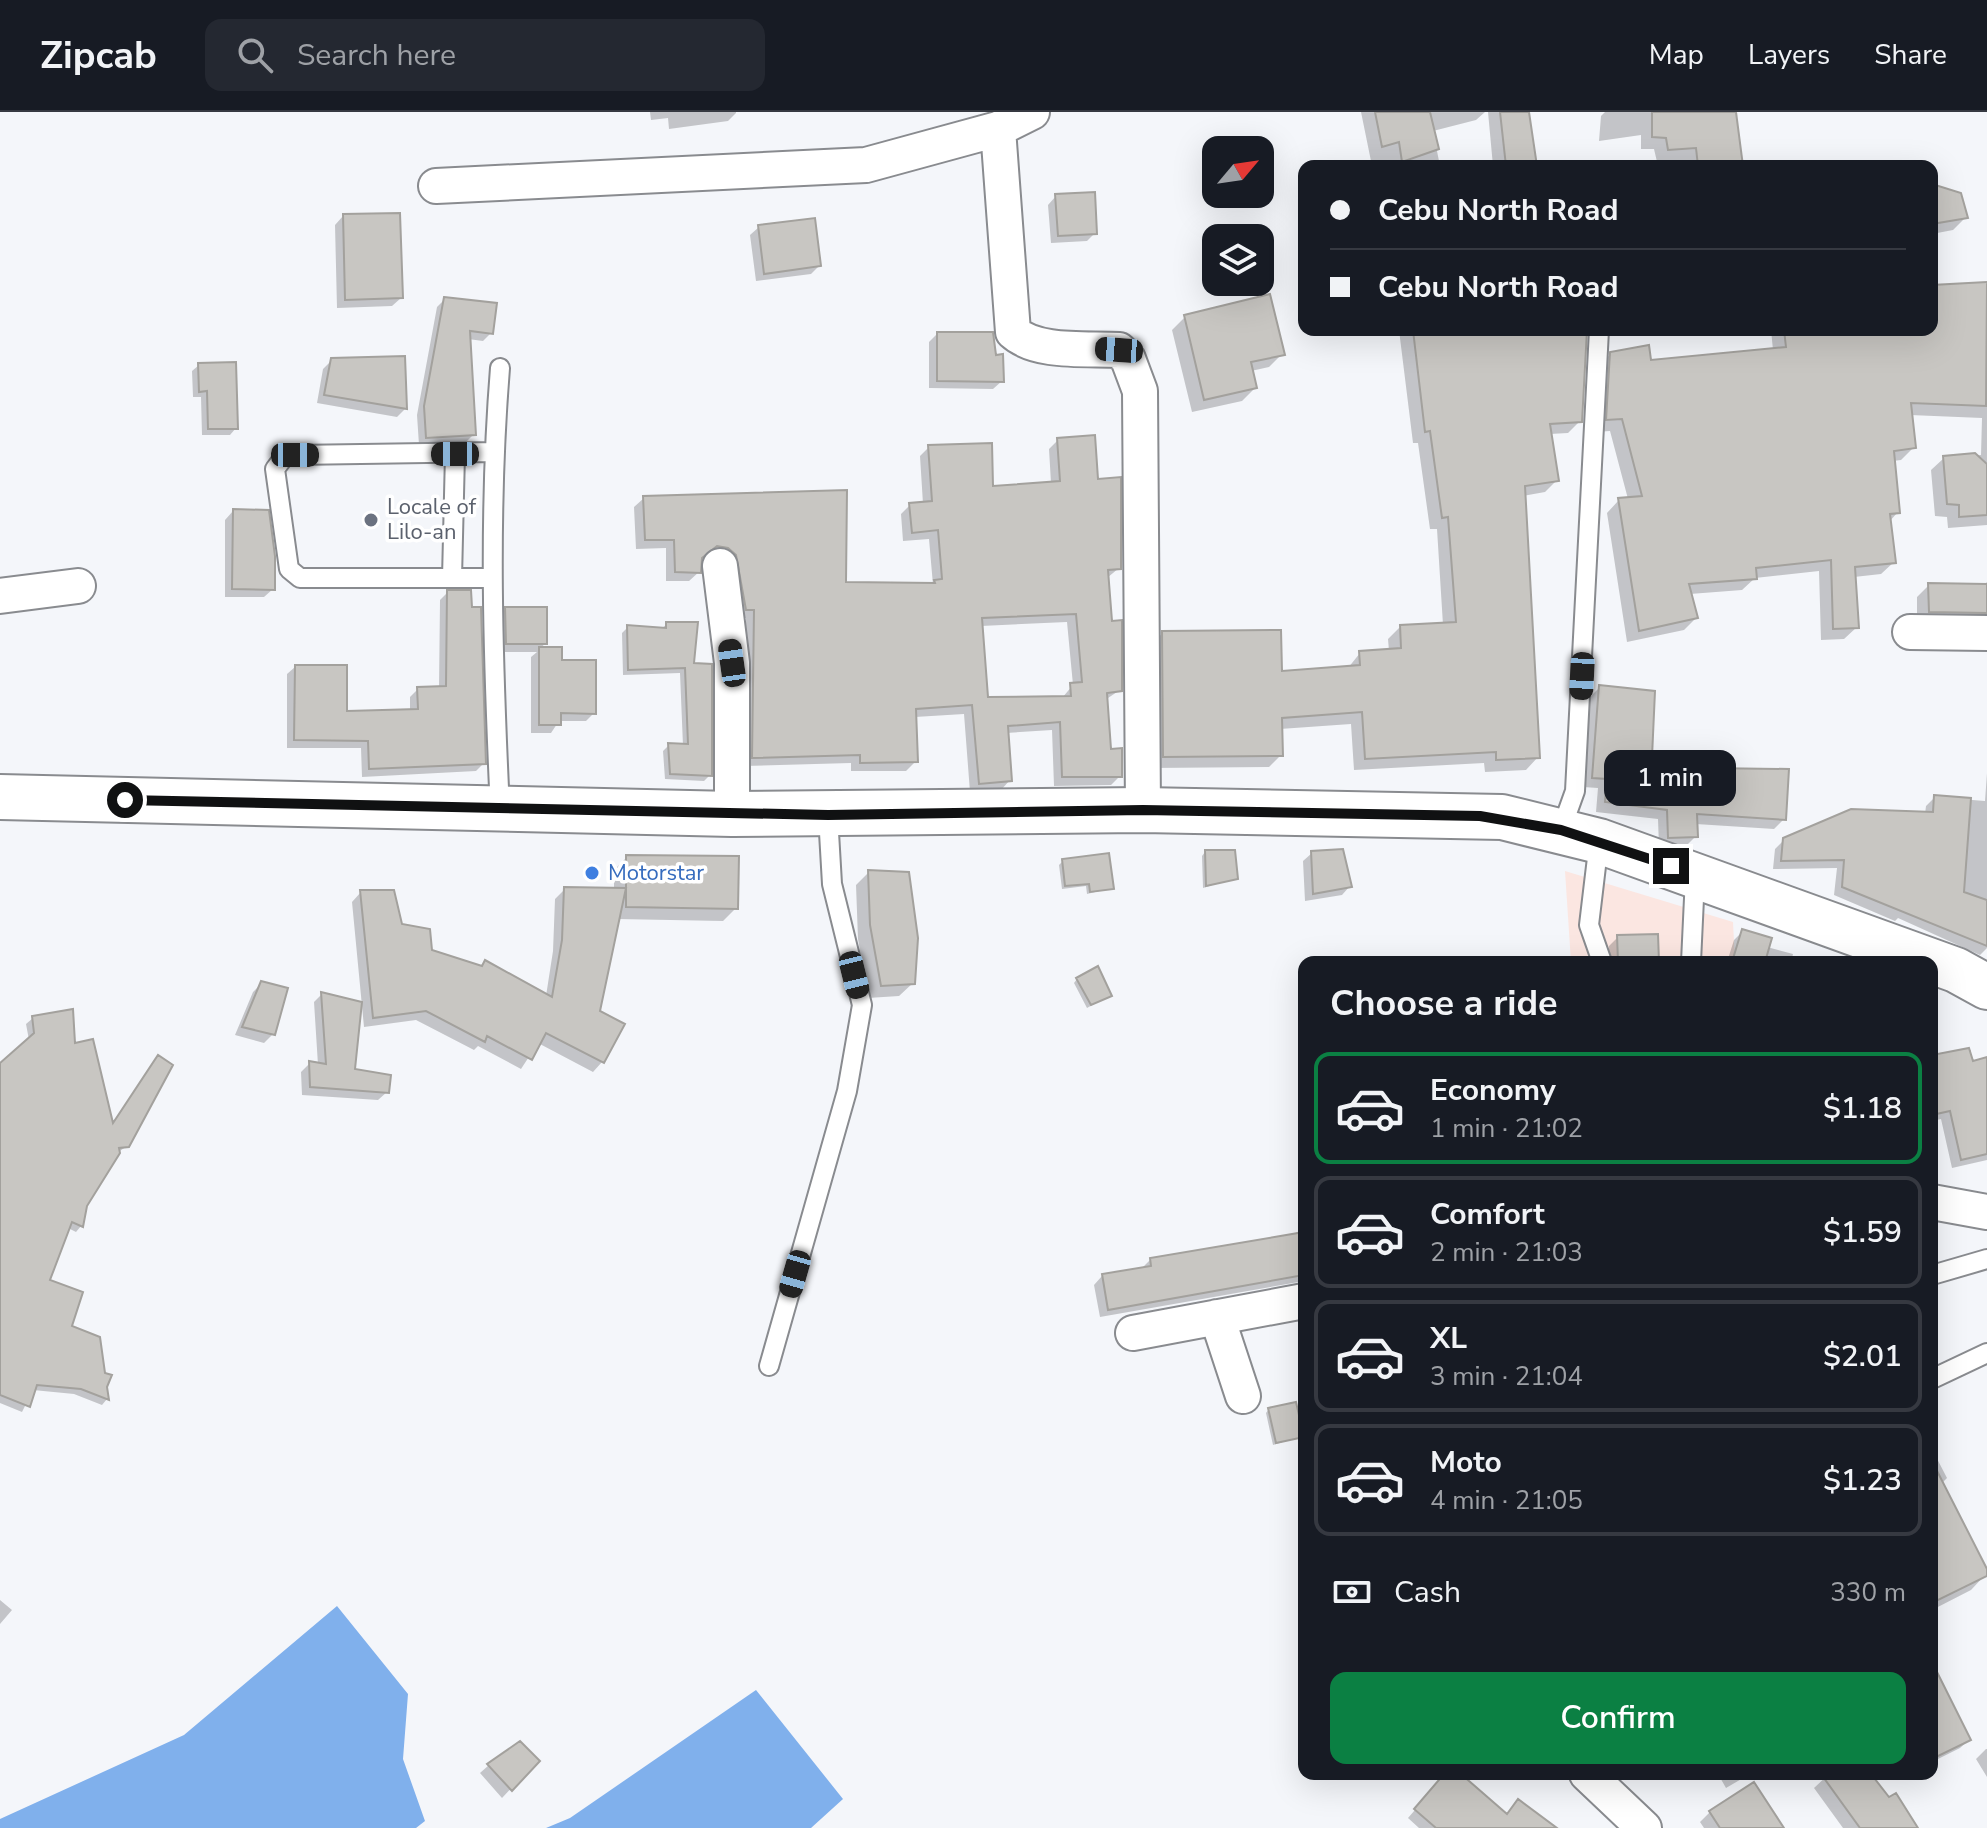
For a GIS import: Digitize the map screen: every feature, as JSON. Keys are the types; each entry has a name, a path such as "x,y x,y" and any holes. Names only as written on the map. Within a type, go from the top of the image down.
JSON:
{"main road":[{"path":"0,797 732,814 1143,810 1480,816 1580,836 1695,874 1918,956"},
{"path":"1938,963 1987,987"}],"street":[{"path":"436,186 866,165 998,129 1032,112"},
{"path":"998,129 1013,332 1021,340 1037,344 1119,350 1128,359 1140,391 1143,810"},
{"path":"720,566 732,663 732,814"},
{"path":"0,596 78,586"},
{"path":"1910,632 1987,633"},
{"path":"1938,1203 1987,1212"},
{"path":"1133,1333 1298,1302"},
{"path":"1217,1317 1243,1396"},
{"path":"1593,1780 1644,1828"}],"lane":[{"path":"1599,336 1575,791 1589,925 1600,956"},
{"path":"500,368 493,452 492,578 500,810"},
{"path":"492,578 300,578 289,569 275,469 284,457 295,455 493,452"},
{"path":"452,578 455,454"},
{"path":"769,1366 847,1091 862,1005 832,884 828,815"},
{"path":"1691,956 1695,874"},
{"path":"1938,1273 1987,1259"},
{"path":"1938,1376 1987,1353"}],"shaded area":[{"path":"1565,871 1733,922 1735,956 1571,956"}],"water":[{"path":"337,1606 408,1694 403,1759 425,1821 416,1828 0,1828 0,1819 184,1735"},
{"path":"756,1690 843,1799 811,1828 546,1828 570,1818"}],"building":[{"path":"1375,112 1430,112 1439,149 1402,160 1399,142 1382,147"},
{"path":"1500,112 1529,112 1536,160 1505,160"},
{"path":"1652,112 1736,112 1742,160 1697,160 1696,148 1668,150 1666,138 1652,137"},
{"path":"1938,186 1961,193 1968,218 1938,223"},
{"path":"1095,192 1097,234 1058,236 1055,194"},
{"path":"400,213 403,298 345,300 343,214"},
{"path":"815,218 821,266 764,274 758,225"},
{"path":"1987,282 1986,406 1911,403 1916,448 1894,451 1900,513 1890,514 1896,563 1855,567 1859,628 1833,629 1831,560 1756,568 1757,579 1689,584 1698,618 1639,631 1618,498 1642,496 1622,419 1606,420 1610,352 1649,345 1651,360 1786,347 1785,336 1938,336 1938,285"},
{"path":"1270,296 1285,355 1251,362 1257,388 1204,400 1184,315"},
{"path":"444,297 497,303 493,334 470,331 476,435 426,438 424,406"},
{"path":"937,332 993,332 996,355 1003,354 1004,382 937,381"},
{"path":"1414,336 1587,336 1582,422 1550,424 1559,481 1525,486 1540,758 1496,760 1496,752 1365,759 1362,712 1282,718 1283,756 1163,757 1162,631 1281,630 1282,671 1360,665 1359,651 1401,648 1400,625 1456,622 1448,517 1442,518 1430,431 1425,432"},
{"path":"405,356 407,409 324,395 331,358"},
{"path":"236,362 238,429 208,429 207,391 199,392 198,363"},
{"path":"1095,435 1098,479 1121,477 1121,569 1108,570 1112,621 1122,620 1122,691 1107,693 1111,749 1122,748 1122,777 1062,777 1060,722 1008,726 1012,781 979,784 972,705 916,709 918,762 860,763 860,755 752,758 754,610 746,610 736,555 728,548 717,546 702,558 701,573 675,572 674,540 645,540 643,496 847,490 846,582 935,583 934,580 942,579 938,530 912,533 909,503 932,501 928,445 992,443 993,486 1060,481 1057,438","holes":["1076,614 1082,682 1070,683 1071,696 988,697 982,618"]},
{"path":"1975,453 1987,464 1987,515 1959,517 1959,505 1947,504 1943,456"},
{"path":"233,509 269,510 275,556 275,590 232,589"},
{"path":"1928,583 1987,584 1987,613 1929,612"},
{"path":"447,590 471,590 472,607 481,607 486,764 369,769 368,741 294,740 295,665 347,665 347,711 418,709 417,687 446,686"},
{"path":"505,607 547,607 547,644 506,644"},
{"path":"666,622 698,622 694,663 712,664 712,776 670,774 668,743 688,744 685,668 628,670 627,625 666,628"},
{"path":"539,647 562,647 562,660 596,660 596,714 561,713 561,725 539,725"},
{"path":"1599,685 1655,691 1651,779 1707,778 1707,768 1789,769 1786,820 1697,814 1698,837 1668,838 1667,810 1605,802 1607,779 1592,778"},
{"path":"1934,795 1971,798 1964,892 1987,900 1987,946 1842,887 1844,860 1781,861 1783,838 1851,809 1933,812"},
{"path":"1343,849 1352,887 1313,894 1311,851"},
{"path":"1205,850 1235,850 1238,879 1206,886"},
{"path":"1109,853 1114,889 1090,892 1089,884 1065,886 1062,859"},
{"path":"626,855 739,856 738,909 626,907"},
{"path":"868,870 909,872 918,938 915,984 881,986 870,925"},
{"path":"564,887 626,888 600,1011 625,1024 604,1063 546,1033 532,1060 487,1036 485,1042 426,1011 373,1018 360,890 394,890 402,924 430,929 432,950 482,966 485,960 552,997 562,940"},
{"path":"1742,929 1772,938 1767,956 1734,956"},
{"path":"1658,934 1659,956 1618,956 1617,935"},
{"path":"1098,966 1112,996 1091,1005 1076,978"},
{"path":"261,981 288,988 275,1035 242,1027"},
{"path":"321,992 362,1002 355,1069 391,1075 389,1093 310,1087 309,1061 326,1064"},
{"path":"73,1009 75,1043 93,1039 113,1123 158,1055 173,1065 129,1147 119,1148 120,1153 87,1206 83,1227 72,1222 50,1280 83,1292 72,1326 100,1337 105,1373 112,1375 107,1387 109,1400 81,1389 37,1385 30,1407 0,1395 0,1063 34,1033 32,1016"},
{"path":"1969,1048 1973,1061 1987,1057 1987,1154 1961,1160 1950,1111 1938,1114 1938,1054"},
{"path":"1298,1233 1298,1276 1108,1310 1102,1274 1151,1266 1150,1258"},
{"path":"1296,1402 1298,1438 1276,1443 1268,1408"},
{"path":"1938,1473 1987,1569 1987,1576 1938,1600"},
{"path":"1938,1674 1971,1740 1938,1756"},
{"path":"520,1741 540,1761 512,1791 487,1764"},
{"path":"1439,1780 1468,1780 1507,1814 1518,1799 1557,1828 1436,1828 1414,1809"},
{"path":"1825,1780 1876,1780 1889,1797 1896,1793 1918,1828 1860,1828"},
{"path":"1754,1782 1784,1828 1720,1828 1709,1811"}],"place":[{"name":"Locale of Lilo-an","path":"371,520"},
{"name":"Motorstar","path":"592,873"}],"route":[{"path":"125,800 828,815 1143,810 1480,816 1542,825 1671,866"}]}
